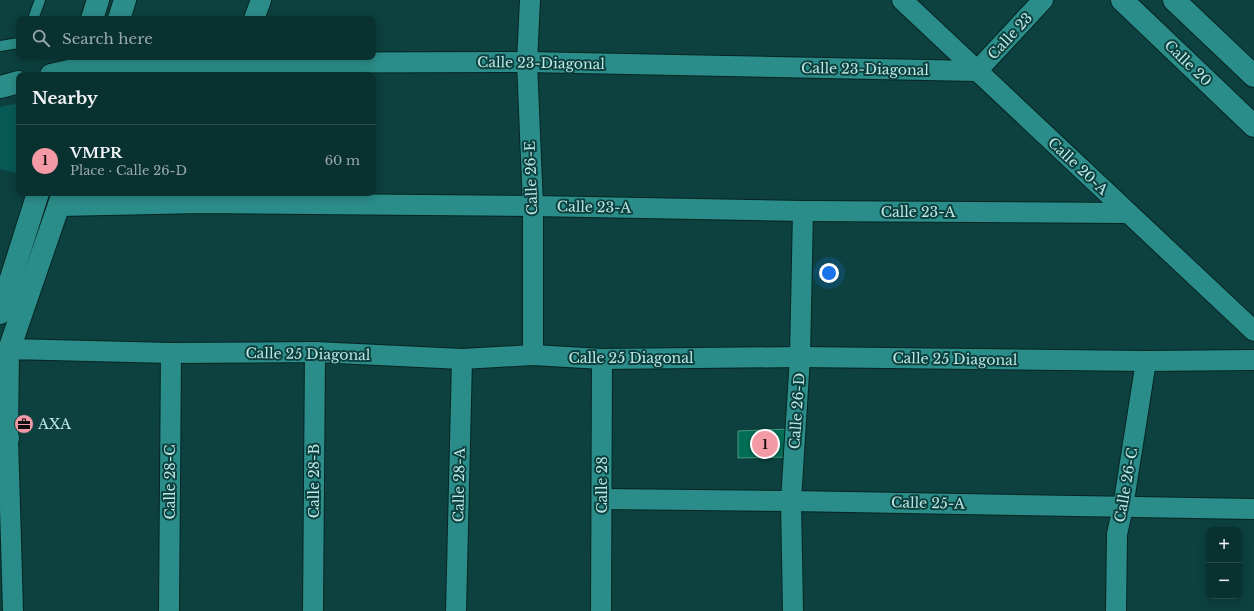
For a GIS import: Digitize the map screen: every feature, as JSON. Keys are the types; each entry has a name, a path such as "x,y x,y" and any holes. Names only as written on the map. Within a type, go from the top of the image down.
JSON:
{"street":[{"path":"93,16 98,0"},
{"path":"119,16 125,0"},
{"path":"255,16 261,0"},
{"name":"Calle 26-E","path":"530,0 527,62 533,206 533,356"},
{"name":"Calle 20-A","path":"902,0 1254,331"},
{"name":"Calle 23","path":"977,71 1043,0"},
{"name":"Calle 20","path":"1122,0 1254,126"},
{"path":"1174,0 1254,76"},
{"name":"Calle 23-Diagonal","path":"104,65 527,62 977,71"},
{"path":"61,72 77,67 104,65"},
{"path":"0,86 16,83"},
{"path":"0,313 4,290 37,196"},
{"name":"Calle 23-A","path":"61,199 202,198 803,211 1128,213"},
{"path":"0,376 61,199"},
{"name":"Calle 26-D","path":"794,611 791,501 800,357 803,211"},
{"path":"9,350 4,437 13,611"},
{"name":"Calle 25 Diagonal","path":"9,350 171,353 315,352 462,359 533,356 602,359 800,357 1146,361 1254,360"},
{"name":"Calle 28-B","path":"313,611 315,352"},
{"name":"Calle 28-C","path":"169,611 171,353"},
{"name":"Calle 28-A","path":"456,611 462,359"},
{"name":"Calle 28","path":"601,611 602,359"},
{"name":"Calle 26-C","path":"1116,611 1117,534 1123,507 1146,361"},
{"name":"Calle 25-A","path":"602,499 1254,509"}],"lane":[{"path":"34,16 40,0"},
{"path":"0,46 16,43"}],"shaded area":[{"path":"16,104 16,173 0,169 0,107"}],"building":[{"path":"790,429 791,457 738,458 738,431"}],"place":[{"name":"AXA","path":"24,424"},
{"name":"VMPR","path":"765,444"}]}
